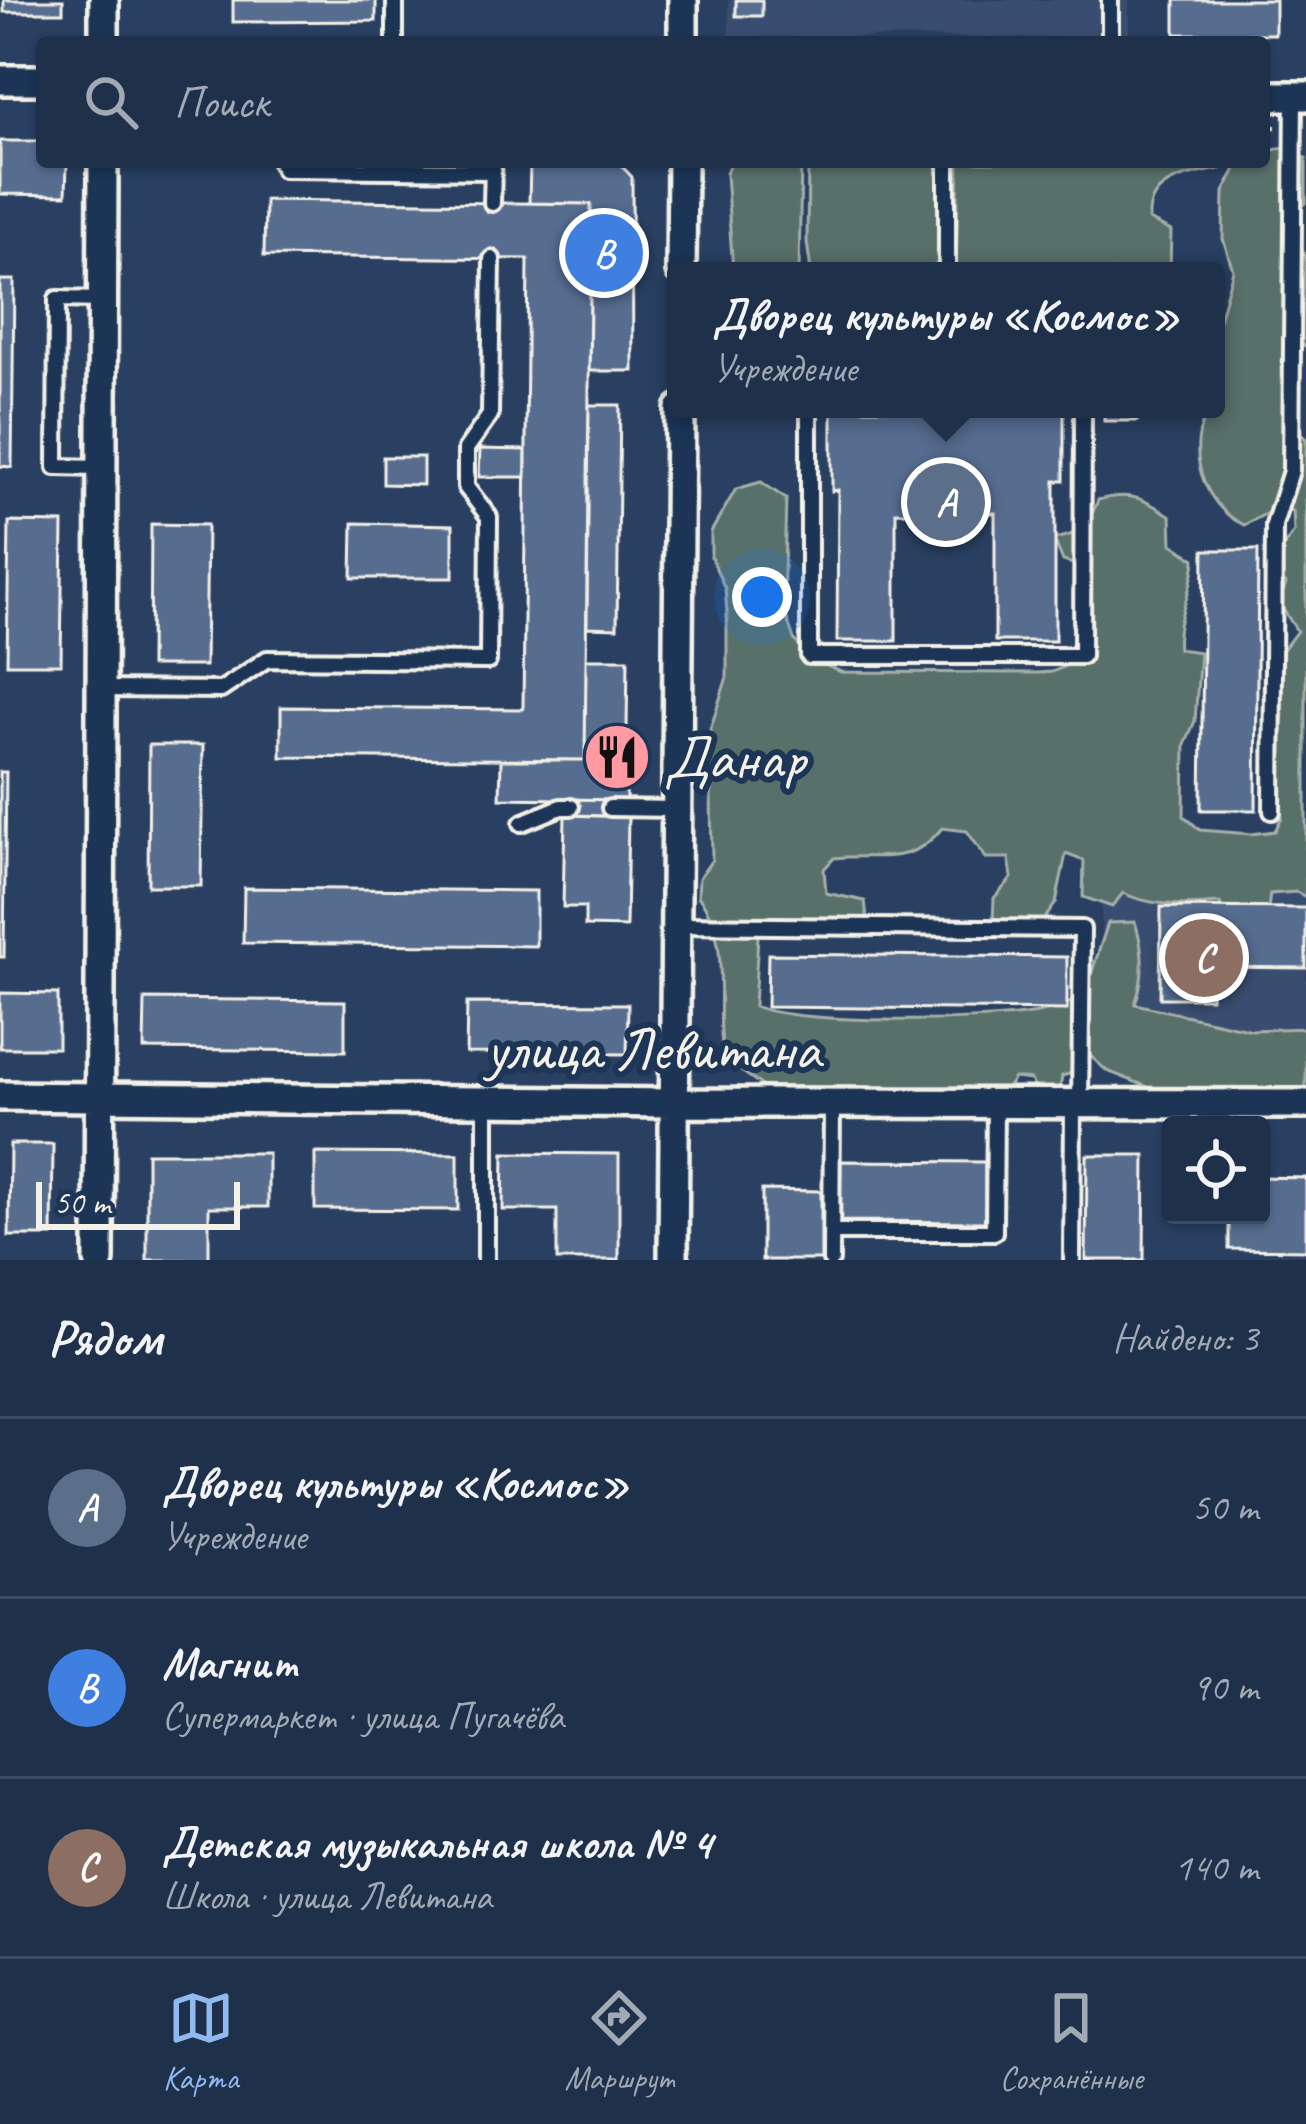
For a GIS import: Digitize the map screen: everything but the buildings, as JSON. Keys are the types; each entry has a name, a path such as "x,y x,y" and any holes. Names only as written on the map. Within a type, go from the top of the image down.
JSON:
{"street":[{"path":"104,0 104,36"},
{"path":"683,0 683,36"},
{"path":"0,80 36,80"},
{"path":"99,1260 103,168"},
{"path":"681,262 682,168"},
{"path":"674,1260 680,418"},
{"name":"улица Левитана","path":"0,1096 1306,1104"}],"lane":[{"path":"394,0 395,36"},
{"path":"1110,0 1110,36"},
{"path":"1272,811 1274,525 1291,472 1300,96"},
{"path":"283,168 388,168"},
{"path":"492,203 493,168"},
{"path":"947,168 947,262"},
{"path":"101,689 221,690 267,659 488,661 489,517 466,488 466,448 490,415 492,259"},
{"path":"102,468 56,467 58,299 103,300"},
{"path":"809,418 809,656 1082,656 1083,418"},
{"path":"522,823 571,807"},
{"path":"610,808 676,809"},
{"path":"676,926 1082,929 1072,1260"},
{"path":"486,1101 486,1260"},
{"path":"831,1260 832,1103"},
{"path":"832,1232 994,1232 995,1103"}],"shaded area":[{"path":"729,0 1129,0 1129,36 729,36"},
{"path":"1102,848 1306,850 1306,1067 1100,1065"}],"green space":[{"path":"1282,148 1306,158 1306,203 1290,217 1306,259 1306,346 1292,342 1289,423 1306,439 1306,897 1296,892 1270,894 1266,922 1227,923 1220,903 1158,903 1123,893 1112,907 1083,897 1084,861 1066,854 1056,903 1037,929 993,923 994,898 1012,878 1009,858 986,858 967,831 942,828 906,854 834,858 824,869 826,893 865,901 867,917 846,926 759,918 754,1006 810,1016 896,1020 1042,1012 1077,1000 1090,978 1108,923 1135,922 1142,963 1135,1004 1252,1030 1306,1028 1306,1093 1252,1088 1239,1093 1166,1094 1107,1071 1087,1053 1076,1072 1062,1076 1059,1095 1040,1100 1031,1080 1014,1078 1005,1091 781,1098 725,1062 716,934 698,896 699,878 712,860 710,730 727,677 725,589 711,557 711,532 736,489 761,482 786,499 783,607 794,639 808,658 841,672 1037,673 1072,663 1075,588 1091,569 1063,561 1054,539 1083,527 1098,500 1128,496 1152,505 1171,516 1172,544 1195,559 1178,638 1178,649 1200,652 1195,721 1185,744 1184,816 1200,830 1275,831 1282,817 1274,757 1283,715 1277,707 1278,656 1297,631 1279,603 1286,584 1272,565 1294,531 1293,511 1275,509 1244,525 1208,490 1198,458 1205,418 1225,418 1225,299 1233,270 1223,239 1224,192 1236,168 1270,168 1270,151"},
{"path":"728,168 801,168 799,262 732,262"},
{"path":"808,168 949,168 947,259 810,262"},
{"path":"959,168 1224,168 1185,176 1155,195 1149,220 1171,231 1170,262 956,262"}],"place":[{"name":"Магнит","path":"604,253"},
{"name":"Дворец культуры «Космос»","path":"946,502"},
{"name":"Данар","path":"617,757"},
{"name":"Детская музыкальная школа № 4","path":"1204,958"}]}
